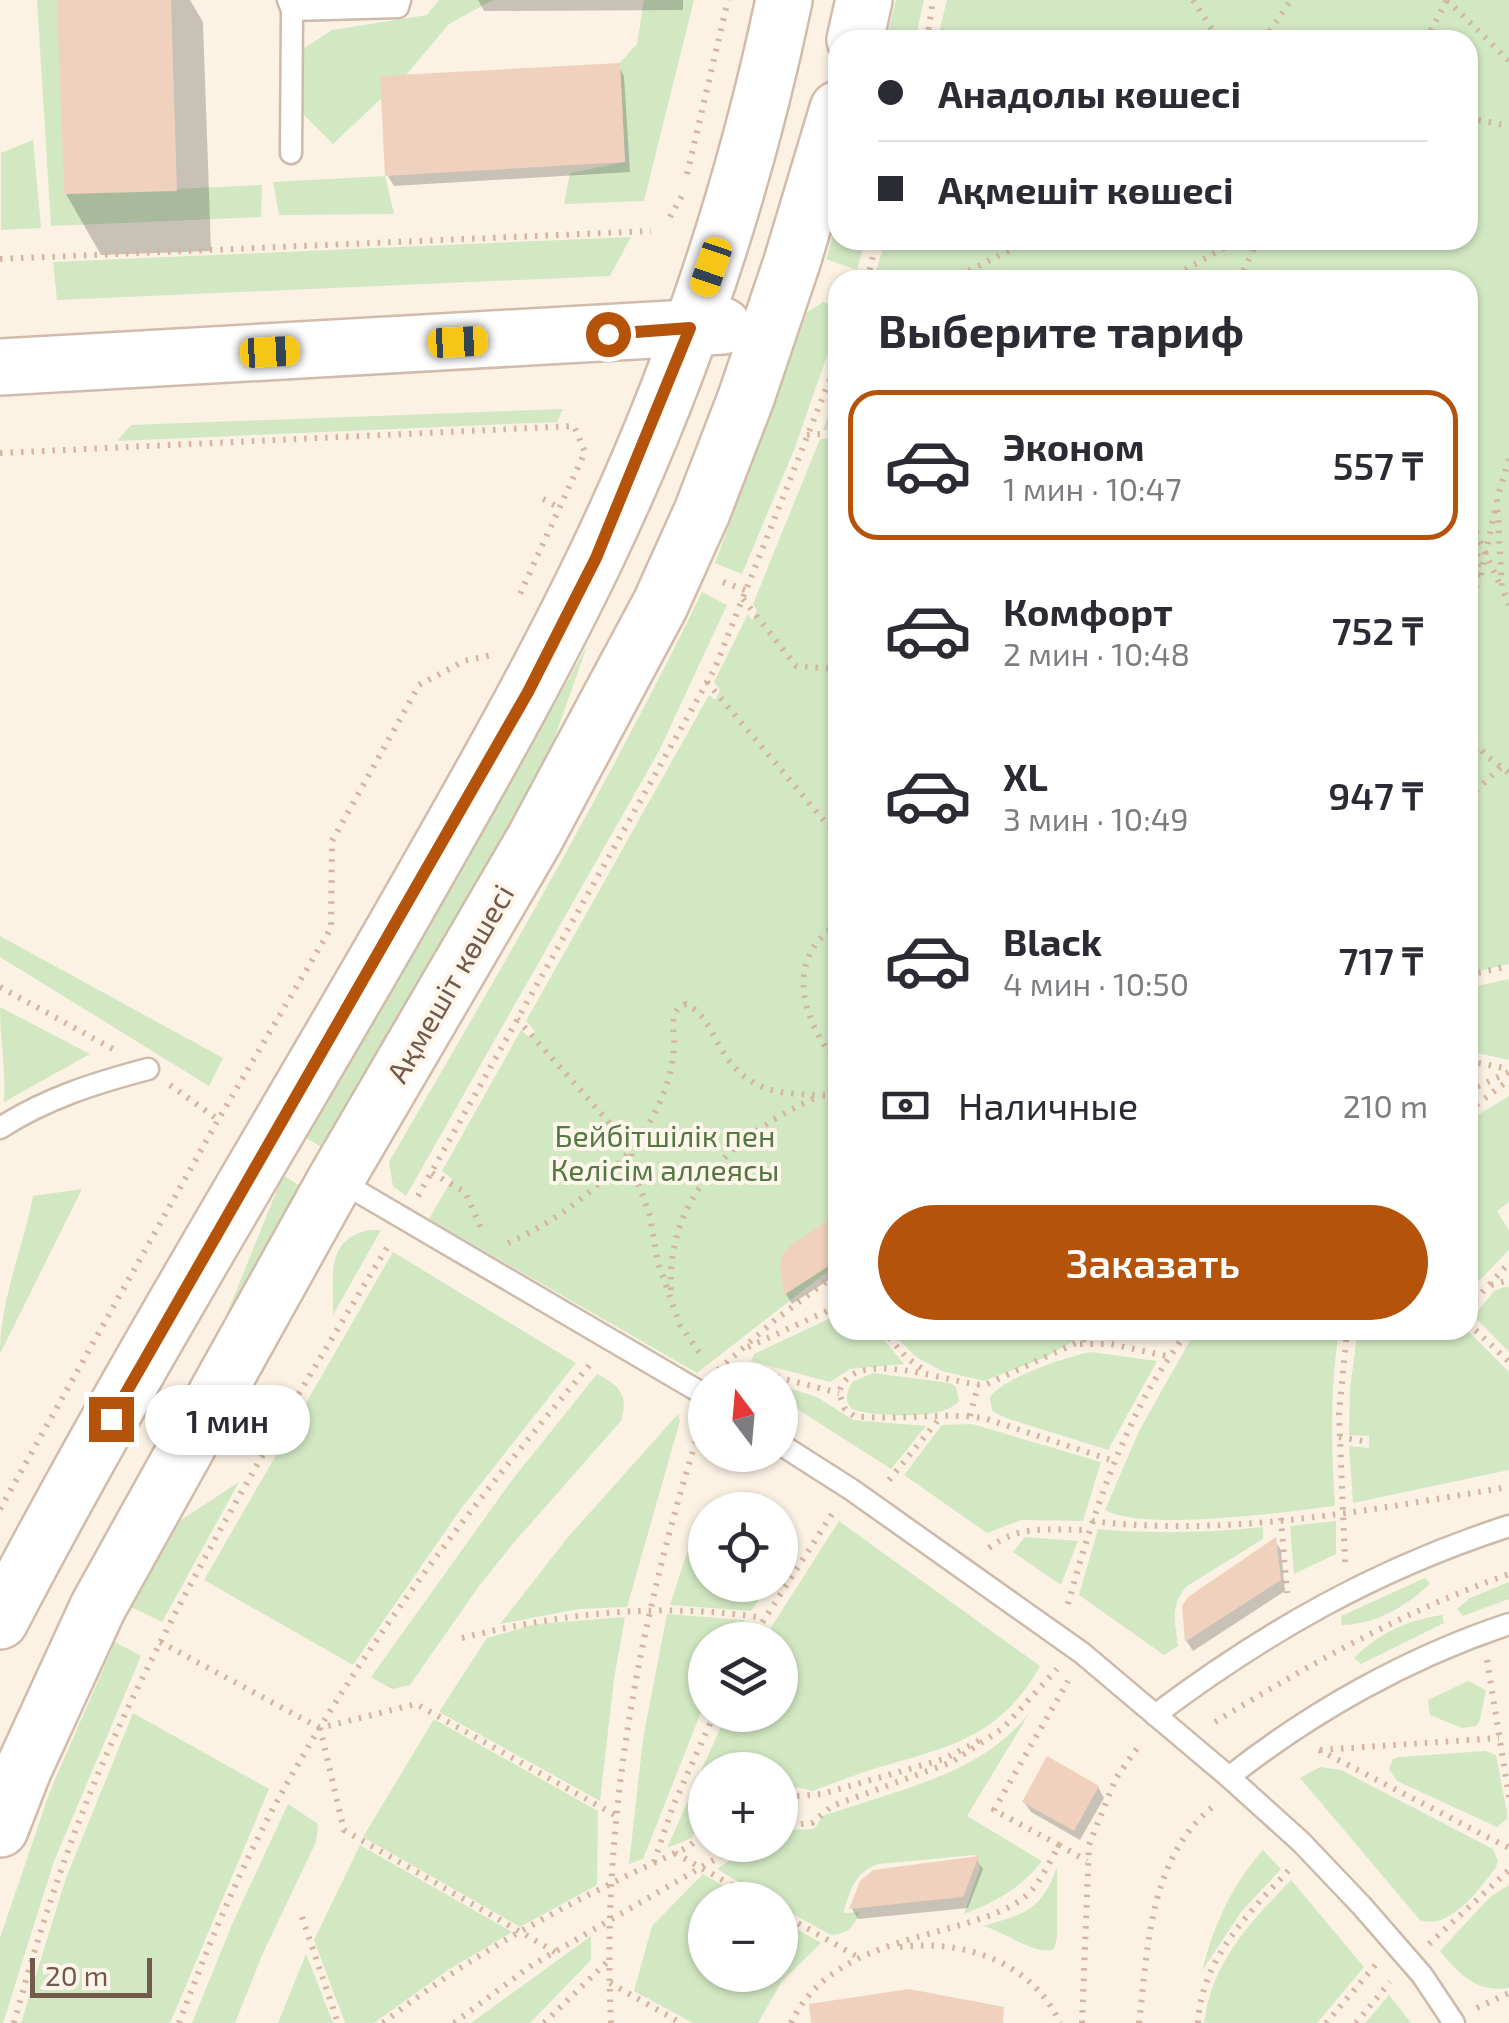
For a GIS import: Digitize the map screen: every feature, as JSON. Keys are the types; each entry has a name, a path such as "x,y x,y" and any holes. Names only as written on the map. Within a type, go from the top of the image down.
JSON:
{"street":[{"path":"0,1621 92,1453 528,692 602,544 690,328 746,150 784,0"},
{"path":"857,30 864,0"},
{"name":"Ақмешіт көшесі","path":"0,1829 98,1607 336,1179 525,857 643,638 702,512 771,324 828,141"},
{"path":"0,367 771,324"}],"lane":[{"path":"291,153 290,5 398,8 400,0"},
{"path":"0,1128 36,1105 88,1085 148,1069"},
{"path":"336,1179 688,1385"},
{"path":"798,1456 1082,1654 1229,1777 1301,1842 1361,1905 1422,1976 1454,2023"},
{"path":"1155,1714 1247,1650 1362,1583 1422,1556 1509,1526"},
{"path":"1229,1777 1264,1750 1357,1693 1454,1645 1509,1624"}],"path":[{"path":"670,216 681,198 728,0"},
{"path":"929,30 934,0"},
{"path":"1193,0 1212,30"},
{"path":"1271,30 1291,0"},
{"path":"1431,30 1447,0 1477,30"},
{"path":"1478,30 1509,61"},
{"path":"1478,120 1509,126"},
{"path":"0,259 651,230"},
{"path":"970,270 1010,250"},
{"path":"1185,270 1220,250"},
{"path":"0,453 574,426 586,452 514,606"},
{"path":"807,435 828,434"},
{"path":"1478,587 1509,460"},
{"path":"1497,500 1502,588"},
{"path":"1478,536 1509,605"},
{"path":"742,598 796,666 828,669"},
{"path":"0,1508 218,1120 332,928 332,841 419,686 464,660 492,655 499,639"},
{"path":"707,682 828,825"},
{"path":"1478,747 1509,773"},
{"path":"1478,789 1501,767"},
{"path":"828,933 815,944 804,963 802,988 806,1012 828,1050"},
{"path":"1478,973 1509,966"},
{"path":"506,1244 541,1228 584,1196 632,1148 668,1086 674,1016 686,1004 697,1010 722,1052 744,1076 764,1088 796,1096 828,1096"},
{"path":"518,1019 632,1148 631,1164 650,1216 658,1263 680,1325 706,1362"},
{"path":"1478,1063 1509,1070"},
{"path":"1478,1086 1509,1070"},
{"path":"1478,1103 1509,1080"},
{"path":"672,1301 670,1264 677,1229 691,1197 718,1162 746,1137 820,1096"},
{"path":"1478,1296 1509,1263"},
{"path":"1486,1287 1509,1280"},
{"path":"727,1362 828,1281"},
{"path":"740,1351 828,1311"},
{"path":"1478,1333 1509,1362"},
{"path":"891,1340 906,1358 933,1375"},
{"path":"1086,1340 1001,1380 978,1385 912,1371 857,1371 846,1378 839,1392 844,1410 854,1416 970,1416 1114,1461"},
{"path":"1068,1604 1088,1530 1114,1461 1148,1392 1182,1340"},
{"path":"1345,1563 1340,1437 1346,1340"},
{"path":"1079,1344 1111,1344 1171,1357"},
{"path":"180,2023 251,1856 283,1790 320,1728 478,1501 594,1359"},
{"path":"798,1382 839,1392"},
{"path":"970,1416 978,1385"},
{"path":"889,1480 940,1417"},
{"path":"1340,1437 1369,1442"},
{"path":"611,2023 610,1884 630,1700 648,1610 688,1465"},
{"path":"1092,1521 1172,1527 1344,1513 1509,1487"},
{"path":"822,1500 850,1520"},
{"path":"762,1622 835,1509"},
{"path":"1281,1518 1287,1594"},
{"path":"990,1548 1002,1538 1032,1529 1088,1530"},
{"path":"1215,1722 1391,1621 1509,1574"},
{"path":"462,1638 558,1618 648,1610 764,1618"},
{"path":"160,1642 320,1728 416,1704 616,1815"},
{"path":"1042,1658 1081,1688"},
{"path":"1487,1660 1509,1797"},
{"path":"798,1824 812,1823 832,1806 952,1762 1002,1729 1057,1669"},
{"path":"1070,1679 994,1810 1087,1861"},
{"path":"320,1728 344,1830 554,1952"},
{"path":"798,1797 822,1794 944,1759 1002,1729"},
{"path":"654,1863 673,1806 706,1732"},
{"path":"1082,2023 1087,1861 1094,1829 1116,1778 1146,1736 1152,1741"},
{"path":"1499,1738 1318,1750 1509,1848"},
{"path":"1138,2023 1149,1933 1168,1864 1186,1832 1203,1814 1220,1800 1227,1807"},
{"path":"383,2023 522,1933 688,1844"},
{"path":"791,2023 818,1983 840,1966 995,1914 1015,1903 1029,1893 1059,1846"},
{"path":"675,1853 727,1882"},
{"path":"454,2023 554,1952 713,1862"},
{"path":"1198,2023 1198,2008 1207,1981 1227,1942 1289,1864 1304,1880"},
{"path":"1428,1945 1509,1870"},
{"path":"302,1917 338,2023"},
{"path":"798,1922 862,1956 936,1944 996,1959 1037,1988 1060,2023"},
{"path":"544,2023 609,1960"},
{"path":"1326,2023 1380,1960 1395,1977 1356,2023"},
{"path":"609,1983 681,2023"}],"green space":[{"path":"37,0 60,0 64,194 262,185 261,217 51,226"},
{"path":"439,0 493,0 449,24 406,75 333,144 295,106 303,49 332,30 427,15"},
{"path":"644,0 694,0 644,201 564,204 570,173 625,162 620,63 637,44"},
{"path":"896,0 924,0 917,30 888,30"},
{"path":"947,0 1509,0 1509,964 1478,972 1478,270 877,270 882,250 1478,250 1478,30 940,30"},
{"path":"33,140 41,228 1,230 1,153"},
{"path":"385,176 394,214 279,215 273,182"},
{"path":"631,237 610,276 57,300 53,262"},
{"path":"829,250 862,250 857,270 826,259"},
{"path":"823,302 828,304 828,353 794,450 742,574 715,563 807,312"},
{"path":"563,409 557,422 117,441 131,425"},
{"name":"Бейбітшілік пен Келісім аллеясы","path":"828,438 828,1271 711,1362 688,1362 688,1368 429,1219 452,1179 442,1171 521,1030 531,1039 535,1031 526,1021 709,695 715,700 720,690 714,682 748,614 752,620 757,610 753,604 820,439"},
{"path":"702,592 727,605 659,751 406,1196 393,1186 389,1162 590,809"},
{"path":"587,646 535,794 330,1152 306,1138"},
{"path":"0,936 223,1058 209,1086 0,957"},
{"path":"1509,979 1509,1060 1478,1053 1478,986"},
{"path":"0,1007 90,1054 4,1102"},
{"path":"1509,1096 1509,1202 1497,1211 1509,1230 1509,1250 1478,1282 1478,1115"},
{"path":"283,1175 305,1189 226,1316"},
{"path":"82,1189 0,1354 8,1294 33,1196"},
{"path":"381,1230 333,1315 333,1274 338,1251 355,1235"},
{"path":"393,1252 576,1363 460,1510 353,1665 204,1580"},
{"path":"1509,1287 1509,1352 1478,1320 1478,1311 1494,1291"},
{"path":"828,1319 828,1340 884,1340 904,1364 850,1369 830,1382 798,1373 798,1362 751,1361 754,1354"},
{"path":"899,1340 1076,1340 1044,1358 984,1381 942,1371 916,1357"},
{"path":"1190,1340 1338,1340 1332,1418 1335,1506 1182,1520 1151,1520 1105,1510 1139,1431"},
{"path":"1357,1340 1477,1340 1509,1372 1509,1470 1353,1503 1349,1446 1369,1448 1369,1436 1349,1435"},
{"path":"1091,1352 1157,1361 1108,1450 992,1411 990,1398 1006,1383 1051,1363"},
{"path":"873,1373 950,1383 956,1387 959,1401 940,1412 925,1414 854,1410 847,1401 852,1382"},
{"path":"597,1374 621,1392 621,1421 479,1586 410,1685 392,1689 371,1677 512,1480"},
{"path":"798,1391 817,1397 853,1420 926,1426 891,1469 798,1410"},
{"path":"678,1414 680,1421 627,1607 579,1609 500,1624 569,1536"},
{"path":"972,1424 1101,1462 1083,1521 1021,1520 987,1533 904,1475 942,1425"},
{"path":"239,1482 162,1622 131,1607 181,1520"},
{"path":"839,1521 1040,1666 1010,1707 975,1734 812,1791 798,1787 798,1752 710,1752 718,1732 798,1732 798,1622 774,1622 787,1602 798,1602 798,1585"},
{"path":"1336,1521 1336,1554 1294,1574 1290,1526"},
{"path":"1263,1527 1263,1539 1187,1586 1175,1614 1178,1646 1164,1655 1079,1595 1098,1529 1180,1532"},
{"path":"1025,1537 1078,1541 1061,1585 1013,1552"},
{"path":"688,1550 688,1602 757,1602 751,1611 670,1605"},
{"path":"1425,1578 1430,1584 1400,1607 1378,1618 1342,1625 1341,1616"},
{"path":"1509,1582 1509,1599 1463,1616 1457,1609 1470,1598"},
{"path":"667,1614 745,1620 688,1622 688,1732 693,1732 643,1859 629,1864 643,1739"},
{"path":"1442,1615 1444,1623 1361,1664 1354,1658 1394,1629"},
{"path":"625,1617 600,1801 439,1712 487,1638 536,1624"},
{"path":"115,1642 141,1656 54,1861 0,2023 0,1938 50,1791"},
{"path":"1468,1681 1486,1690 1476,1726 1462,1728 1430,1715 1428,1700"},
{"path":"1030,1712 967,1816 1042,1861 1017,1886 987,1904 964,1914 981,1865 975,1855 879,1864 864,1872 851,1889 843,1913 859,1912 855,1922 850,1929 831,1935 798,1917 798,1882 739,1882 717,1869 728,1862 798,1862 798,1830 814,1829 823,1816 907,1789 962,1766 1010,1734"},
{"path":"133,1713 269,1789 170,2023 21,2023 66,1878"},
{"path":"434,1719 598,1811 597,1885 520,1927 363,1837"},
{"path":"1485,1751 1496,1755 1507,1812 1507,1819 1497,1827 1397,1781 1389,1769 1393,1759 1399,1757"},
{"path":"1320,1767 1341,1770 1493,1849 1496,1867 1453,1914 1431,1922 1420,1920 1300,1778"},
{"path":"688,1801 688,1840 667,1848"},
{"path":"288,1804 318,1824 316,1842 263,1953 235,2023 192,2023 233,1922"},
{"path":"360,1845 512,1932 448,1970 374,2023 345,2023 314,1940"},
{"path":"1263,1850 1281,1869 1241,1912 1202,1971 1225,1907"},
{"path":"1057,1867 1054,1949 1030,1947 983,1926 1010,1918 1038,1902"},
{"path":"703,1874 717,1882 695,1882"},
{"path":"1291,1880 1364,1967 1317,2023 1204,2023 1208,2001 1224,1962"},
{"path":"1509,1885 1509,1988 1487,1988 1461,1974 1440,1951 1490,1897"},
{"path":"688,1889 688,1992 776,1992 758,2023 693,2023 634,1991 652,1926"},
{"path":"798,1930 821,1943 798,1965"},
{"path":"591,1936 591,1960 530,2023 471,2023"},
{"path":"306,1954 333,2023 278,2023"},
{"path":"1389,1995 1411,2023 1365,2023"}],"building":[{"path":"57,0 171,0 177,191 64,194"},
{"path":"620,63 625,162 385,176 380,76"},
{"path":"828,1221 828,1266 784,1295 780,1265 791,1245"},
{"path":"1276,1537 1281,1580 1185,1642 1182,1606 1188,1597"},
{"path":"1047,1756 1099,1786 1074,1831 1022,1802"},
{"path":"979,1856 963,1897 849,1909 860,1881 873,1870"},
{"path":"909,1989 1004,2007 1003,2023 811,2023 809,2004"}],"route":[{"path":"111,1419 446,839 528,692 596,558 690,328 608,334"}]}
